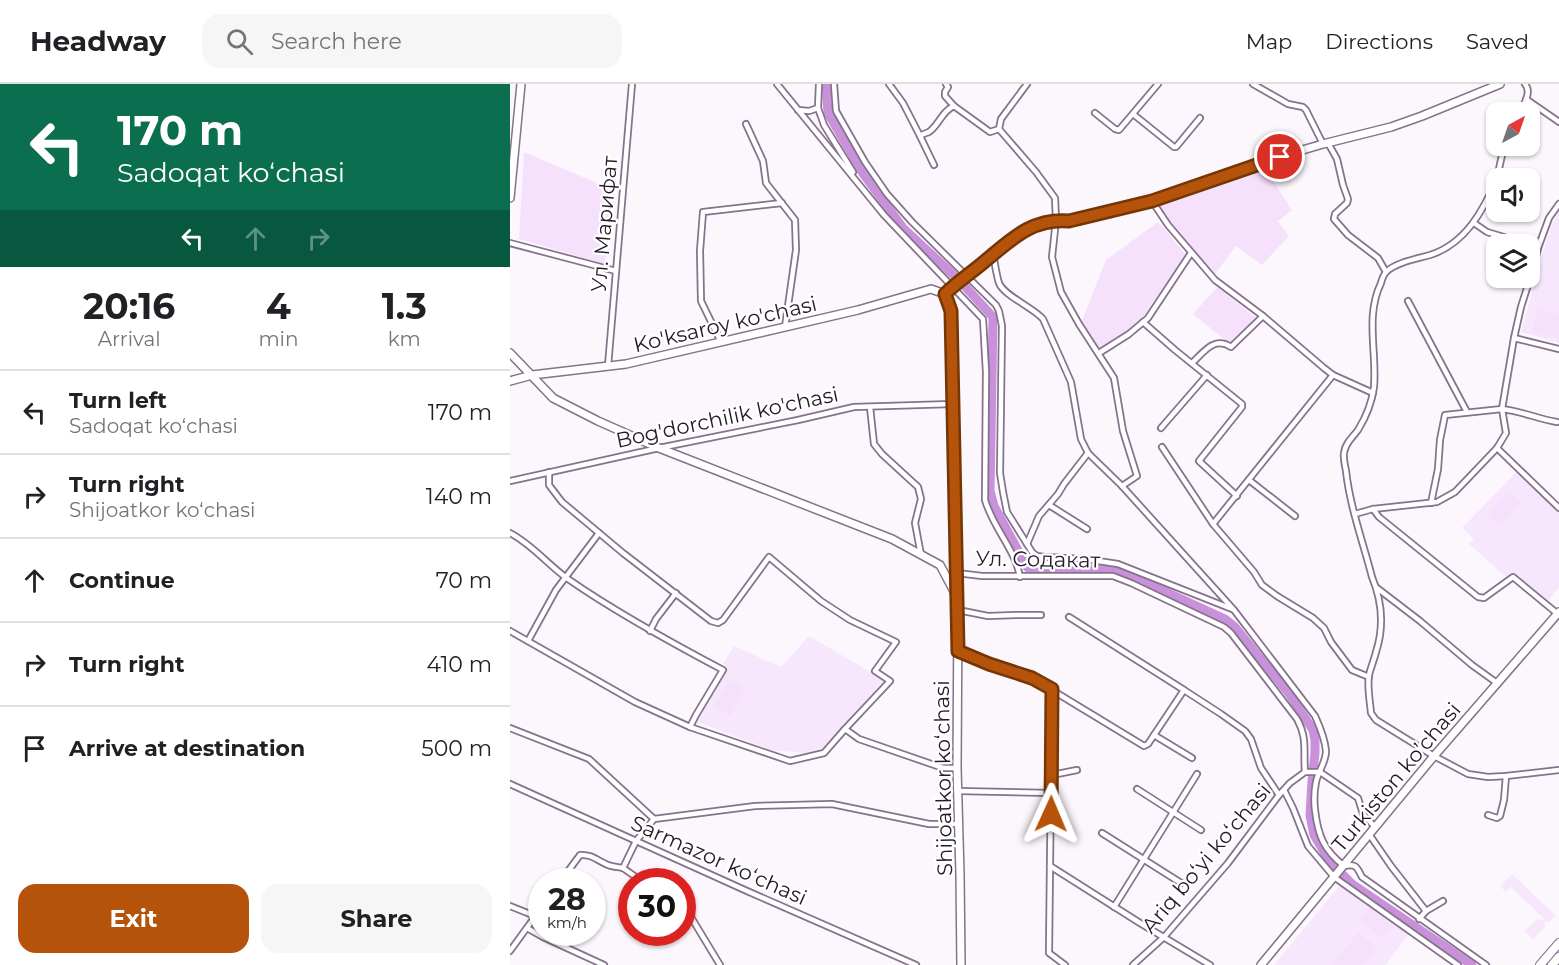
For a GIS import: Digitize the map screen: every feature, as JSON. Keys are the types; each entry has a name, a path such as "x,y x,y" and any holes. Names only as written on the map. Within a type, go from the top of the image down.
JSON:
{"main road":[{"path":"1540,965 1559,943"},
{"path":"1552,965 1559,957"}],"street":[{"path":"510,198 514,130 521,84"},
{"name":"Ул. Марифат","path":"608,366 632,84"},
{"path":"777,84 884,215 982,316 984,323 985,500 1015,560 1020,577"},
{"path":"819,84 818,108 824,125 864,190"},
{"path":"834,84 836,111 864,162 901,211 996,305 999,311 1002,326 1000,473 1007,512 1032,552 1037,556 1118,564 1234,610"},
{"path":"889,84 903,103 934,165"},
{"path":"999,129 1001,119 1027,84"},
{"path":"1095,113 1119,130 1158,84"},
{"path":"1253,84 1288,104 1303,107 1306,110 1337,159 1348,199 1347,203 1335,214 1334,219 1348,235 1378,258 1386,272"},
{"path":"957,597 951,311 945,294 953,286 1025,230 1036,225 1056,220 1069,221 1152,201 1258,163 1391,127 1500,84"},
{"path":"1525,84 1528,90 1525,102"},
{"path":"949,85 945,96 954,106 990,132 999,129"},
{"path":"1526,99 1559,122"},
{"path":"920,136 929,132 944,113 954,106"},
{"path":"798,110 809,111 818,108"},
{"path":"1133,114 1174,147 1200,118"},
{"path":"746,124 763,161 766,183 795,220 796,250 785,327"},
{"path":"999,129 1055,198 1056,220 1052,257 1061,292 1114,378 1124,431 1137,476 1122,486"},
{"path":"1152,201 1168,225 1215,280 1263,316 1333,375 1373,393"},
{"path":"1486,202 1474,223 1458,240 1435,253 1398,265 1386,272 1377,292 1372,315 1373,393 1368,411 1344,453 1349,495 1377,588 1381,612 1377,651 1369,677 1371,713 1376,720 1468,774 1488,777 1559,770"},
{"path":"721,342 701,301 700,251 703,212 782,203"},
{"path":"1540,243 1549,218 1559,204"},
{"path":"1474,223 1493,234"},
{"path":"510,243 616,271"},
{"path":"1099,353 1129,334 1148,318 1191,253"},
{"path":"993,254 999,284 1043,319 1071,382 1081,439 1088,453 1122,486 1234,610 1315,716 1321,729 1326,754 1318,772 1314,797 1317,826 1330,853 1344,866 1351,864 1356,867 1362,878 1486,965"},
{"path":"1355,514 1373,509 1437,502 1455,492 1497,448 1506,433 1502,409 1514,338 1527,288"},
{"name":"Ko'ksaroy ko'chasi","path":"510,381 532,375 626,364 858,310 931,290 945,294"},
{"path":"1408,301 1467,412"},
{"path":"1192,363 1214,345 1223,343 1232,347 1263,316"},
{"path":"1143,322 1243,406 1199,461 1237,496"},
{"path":"1514,338 1559,349"},
{"path":"510,353 554,398 598,421 659,448 892,539 957,573"},
{"path":"1161,428 1207,375"},
{"path":"1213,524 1333,375"},
{"name":"Bog'dorchilik ko'chasi","path":"510,481 854,407 952,404"},
{"path":"870,407 874,444 918,487 921,499 915,523 921,555"},
{"path":"1431,502 1438,469 1444,415 1502,409 1557,422"},
{"path":"1162,447 1213,524 1254,572 1262,585 1313,618 1324,628 1331,642 1352,670 1369,677"},
{"path":"1497,448 1559,508"},
{"path":"1027,544 1039,516 1088,453"},
{"path":"510,631 635,702 690,727 790,761 824,753 890,681 875,671 896,642 850,620 821,601 769,557 731,612 718,623 711,621 562,502 549,485 549,472"},
{"path":"1249,480 1294,516"},
{"path":"1049,505 1087,529"},
{"path":"1373,509 1379,517 1478,597 1484,598 1513,577 1558,614"},
{"path":"528,641 565,577 599,533"},
{"path":"510,534 537,552 565,577 617,612 723,670 690,727"},
{"name":"Shijoatkor koʻchasi","path":"937,564 957,597 958,610 957,768 961,965"},
{"name":"Ул. Содакат","path":"957,573 1020,577 1113,576 1224,627 1287,705 1302,728 1305,739 1306,771"},
{"path":"1377,588 1497,683"},
{"path":"650,631 656,619 676,593"},
{"path":"958,610 988,616 1041,615"},
{"name":"Turkiston ko’chasi","path":"1261,965 1434,756 1558,614"},
{"path":"1069,617 1245,731 1251,739 1261,768 1279,795"},
{"path":"958,651 1032,678 1142,746 1147,746 1184,690"},
{"path":"1052,689 1049,953 1065,965"},
{"path":"510,728 589,759 654,819"},
{"path":"845,729 859,740 943,768 957,768"},
{"path":"1154,735 1192,758"},
{"path":"1052,775 1077,770"},
{"path":"1306,771 1318,772 1358,798 1364,814 1375,827"},
{"name":"Ariq boʻyi koʻchasi","path":"1133,965 1164,937 1228,863 1279,795 1306,771"},
{"path":"1114,907 1197,774"},
{"path":"1488,815 1497,818 1500,816 1506,776"},
{"name":"Sarmazor koʻchasi","path":"510,784 916,965"},
{"path":"1137,789 1201,830"},
{"path":"1284,790 1308,846 1334,877 1458,965"},
{"path":"958,791 1051,793"},
{"path":"570,868 580,855 584,854 609,866 623,868 636,841 654,819 755,806 832,804 929,824 959,824"},
{"path":"1102,832 1181,883"},
{"path":"1369,834 1426,911"},
{"path":"1050,866 1210,965"},
{"path":"1419,919 1426,911 1443,902"},
{"path":"510,906 528,913"},
{"path":"696,925 720,965"},
{"path":"510,951 527,928 604,965"}],"shaded area":[{"path":"524,152 611,189 605,264 519,239"},
{"path":"1264,167 1292,210 1278,221 1289,236 1262,265 1236,246 1215,274 1185,244 1157,206 1166,200"},
{"path":"1559,212 1559,343 1521,332 1533,288 1540,288 1540,264 1550,228"},
{"path":"1158,222 1186,255 1144,315 1127,332 1099,350 1081,323 1106,260"},
{"path":"1217,287 1256,318 1230,344 1193,314"},
{"path":"1539,308 1559,315 1559,339 1532,331"},
{"path":"1516,472 1559,511 1559,588 1547,602 1513,574 1507,578 1469,544 1474,539 1462,528"},
{"path":"1508,491 1521,503 1500,527 1487,515"},
{"path":"809,636 884,680 823,748 805,753 771,750 695,721 726,667 723,664 734,646 781,667"},
{"path":"730,680 745,689 730,716 714,707"},
{"path":"1512,874 1555,915 1544,924 1546,926 1533,939 1525,931 1538,918 1542,921 1544,919 1511,887 1506,892 1500,886"},
{"path":"1340,885 1409,934 1385,965 1274,965"},
{"path":"1370,907 1393,926 1383,939 1360,919"},
{"path":"1359,932 1377,948 1363,965 1331,965"}],"waterway":[{"path":"826,84 828,113 862,172 903,228 960,281 993,317 990,491 994,506 1027,567 1034,571 1104,569 1127,574 1225,619 1235,627 1290,695 1313,730 1315,753 1310,815 1314,835 1330,862 1352,884 1472,965"}],"route":[{"path":"1051,814 1052,689 1018,672 989,664 958,651 951,311 945,294 1000,248 1036,225 1056,220 1069,221 1152,201 1280,157"}]}
